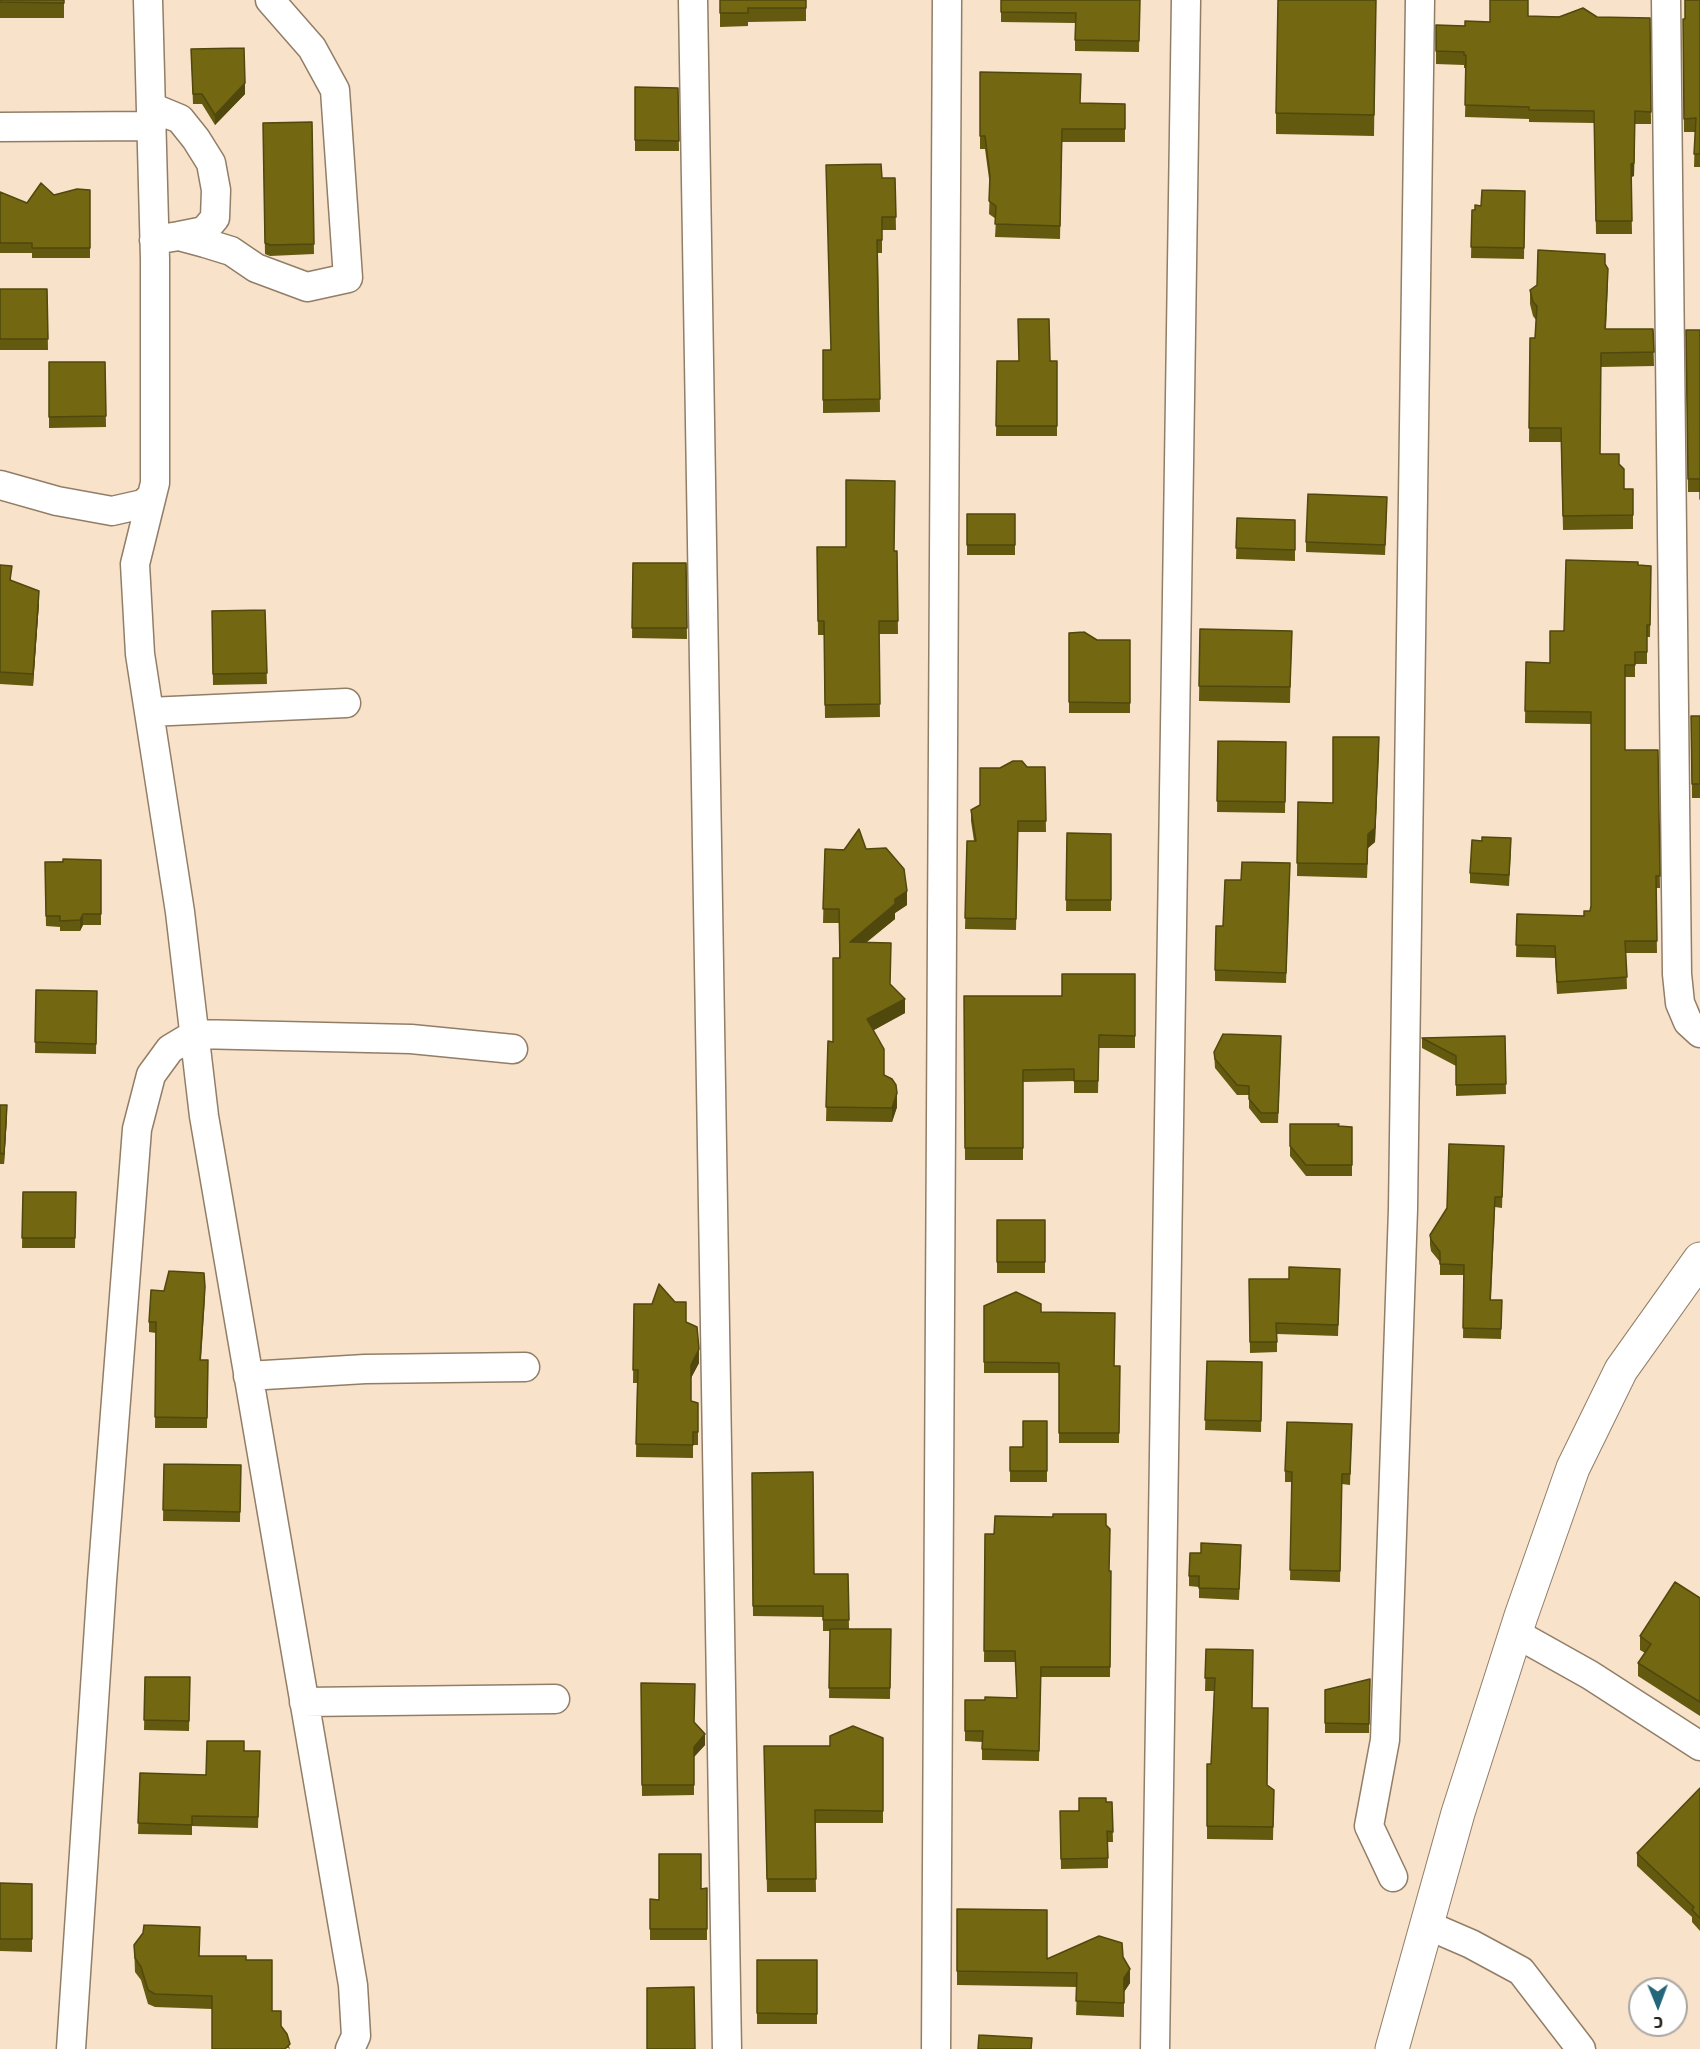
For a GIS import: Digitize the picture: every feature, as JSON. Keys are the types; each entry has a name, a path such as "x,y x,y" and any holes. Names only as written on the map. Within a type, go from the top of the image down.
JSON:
{"main road":[{"path":"1392,2049 1458,1813 1515,1633 1573,1468 1622,1370 1700,1259"}],"street":[{"path":"135,564 155,483 167,238 151,116 148,0"},
{"path":"167,238 231,251 256,268 306,287 348,278 335,90 312,48 270,0"},
{"path":"693,0 727,2049"},
{"path":"936,2049 947,0"},
{"path":"1155,2049 1186,0"},
{"path":"1393,1877 1369,1826 1385,1740 1403,1209 1420,0"},
{"path":"1666,0 1677,974 1680,1003 1688,1022 1700,1034"},
{"path":"0,127 151,116 180,119 196,138 211,163 216,190 215,218 204,231 167,238"},
{"path":"0,485 57,501 112,510 143,504 151,497"},
{"path":"112,510 126,530 135,564 140,654 180,912 204,1116 353,1985 356,2036 350,2049"},
{"path":"149,712 346,704"},
{"path":"71,2049 102,1581 137,1129 151,1075 170,1049 195,1034 411,1039 513,1049"},
{"path":"248,1376 365,1370 525,1367"},
{"path":"1515,1633 1590,1675 1700,1746"},
{"path":"304,1702 555,1699"},
{"path":"1427,1925 1470,1944 1521,1971 1581,2049"}],"building":[{"path":"0,0 64,0 64,3 0,2"},
{"path":"720,0 806,0 806,8 748,8 748,13 720,13"},
{"path":"1001,0 1140,0 1139,41 1075,40 1076,13 1001,12"},
{"path":"1278,0 1376,0 1374,115 1276,113"},
{"path":"1490,0 1528,0 1528,16 1559,17 1583,8 1597,17 1650,18 1651,112 1635,111 1634,163 1631,164 1632,221 1596,221 1594,111 1529,110 1529,107 1465,105 1466,55 1464,52 1436,51 1436,25 1465,26 1465,21 1490,22"},
{"path":"1685,0 1700,0 1700,154 1694,154 1696,118 1684,119 1683,19 1685,19"},
{"path":"244,48 245,83 215,115 202,94 193,94 191,49"},
{"path":"980,72 1081,74 1080,103 1125,104 1125,129 1062,129 1060,226 995,224 996,206 989,201 990,176 985,136 980,136"},
{"path":"635,87 678,88 679,141 635,140"},
{"path":"312,122 314,244 270,245 265,243 263,123"},
{"path":"881,164 882,178 895,178 896,217 882,217 882,240 877,240 880,399 823,400 823,350 831,350 826,165"},
{"path":"41,183 54,195 77,189 90,190 90,248 32,248 32,243 0,243 0,192 27,203"},
{"path":"1482,190 1525,191 1524,248 1471,247 1472,210 1475,210 1475,205 1481,206"},
{"path":"1538,250 1605,254 1605,264 1608,269 1605,329 1653,329 1654,352 1601,353 1600,454 1619,454 1619,464 1624,469 1624,489 1633,489 1633,515 1563,516 1561,428 1529,428 1530,338 1535,338 1537,306 1533,302 1530,290 1537,285"},
{"path":"0,289 47,289 48,339 0,339"},
{"path":"1018,319 1049,319 1050,361 1057,361 1057,426 996,426 997,361 1019,361"},
{"path":"1686,330 1700,330 1700,479 1688,479"},
{"path":"49,362 105,362 106,416 49,417"},
{"path":"846,480 895,481 894,551 897,551 898,621 879,621 880,704 825,705 824,621 818,621 817,547 846,547"},
{"path":"1308,494 1387,497 1385,545 1306,542"},
{"path":"967,514 1015,514 1015,545 967,545"},
{"path":"1237,518 1295,520 1295,550 1236,548"},
{"path":"1566,560 1638,562 1638,565 1651,566 1647,652 1635,652 1635,665 1625,665 1625,750 1658,750 1660,876 1656,876 1657,941 1625,941 1627,977 1557,982 1555,946 1516,945 1517,914 1584,916 1584,911 1590,911 1591,906 1591,712 1525,711 1526,662 1550,663 1550,631 1564,631"},
{"path":"633,563 686,563 687,628 632,628"},
{"path":"0,565 12,566 10,580 39,591 33,674 0,672"},
{"path":"265,610 267,673 213,674 212,611"},
{"path":"1200,629 1292,631 1290,687 1199,686"},
{"path":"1084,632 1097,640 1130,640 1130,703 1069,702 1069,633"},
{"path":"1691,716 1700,716 1700,784 1692,784"},
{"path":"1333,737 1379,737 1375,828 1368,834 1367,864 1297,863 1298,802 1333,803"},
{"path":"1218,741 1286,742 1285,802 1217,801"},
{"path":"1013,761 1022,761 1027,767 1045,767 1046,821 1018,821 1016,919 965,918 967,841 976,841 971,810 980,805 980,768 1000,768"},
{"path":"859,829 866,849 886,848 904,869 907,891 895,899 895,904 850,942 891,943 890,984 905,999 867,1019 884,1049 884,1075 892,1079 896,1085 897,1093 892,1108 826,1107 828,1041 833,1042 833,958 840,958 839,909 823,909 825,849 844,850"},
{"path":"1067,833 1111,834 1111,900 1066,900"},
{"path":"1482,837 1511,838 1509,875 1470,873 1472,840 1482,841"},
{"path":"63,859 101,860 101,914 83,914 80,920 60,921 60,916 46,916 45,862 63,862"},
{"path":"1242,862 1290,863 1286,973 1215,970 1216,926 1223,926 1225,880 1241,880"},
{"path":"1062,974 1135,974 1135,1036 1099,1035 1098,1081 1074,1081 1074,1069 1023,1070 1023,1148 965,1148 964,996 1062,996"},
{"path":"36,990 97,991 96,1044 35,1042"},
{"path":"1223,1034 1281,1036 1278,1113 1261,1113 1249,1099 1249,1086 1237,1085 1215,1059 1214,1052"},
{"path":"1505,1036 1506,1084 1456,1085 1456,1056 1422,1038"},
{"path":"0,1105 7,1105 4,1154 0,1153"},
{"path":"1290,1124 1339,1124 1338,1126 1352,1127 1352,1165 1306,1165 1290,1146"},
{"path":"1449,1144 1504,1146 1502,1197 1495,1197 1490,1300 1502,1300 1501,1329 1463,1328 1464,1265 1440,1264 1440,1252 1431,1240 1430,1235 1447,1208"},
{"path":"23,1192 76,1192 75,1238 22,1238"},
{"path":"997,1220 1045,1220 1045,1262 997,1262"},
{"path":"1289,1267 1340,1269 1338,1325 1276,1323 1277,1342 1250,1342 1249,1279 1289,1279"},
{"path":"169,1271 204,1273 200,1360 208,1360 207,1418 155,1417 156,1322 149,1322 151,1290 164,1291"},
{"path":"659,1284 675,1302 686,1302 686,1322 697,1327 699,1349 691,1365 691,1401 698,1403 698,1432 693,1432 693,1445 636,1444 638,1370 633,1370 634,1304 652,1304"},
{"path":"1016,1292 1041,1304 1041,1312 1115,1313 1114,1366 1120,1366 1119,1433 1059,1433 1059,1363 984,1362 984,1306"},
{"path":"1207,1361 1262,1362 1261,1421 1205,1420"},
{"path":"1023,1421 1047,1421 1047,1471 1010,1471 1010,1447 1023,1447"},
{"path":"1287,1422 1352,1424 1350,1474 1342,1474 1340,1571 1290,1570 1292,1472 1285,1471"},
{"path":"164,1464 241,1465 240,1512 163,1510"},
{"path":"813,1472 814,1574 848,1574 849,1620 823,1620 823,1606 753,1606 752,1473"},
{"path":"1053,1514 1106,1514 1106,1525 1110,1529 1110,1667 1041,1667 1039,1751 982,1749 983,1731 965,1731 965,1700 985,1700 985,1697 1017,1698 1015,1651 984,1651 985,1534 994,1534 995,1516 1053,1517"},
{"path":"1201,1543 1241,1545 1239,1589 1199,1588 1199,1576 1189,1576 1190,1553 1201,1553"},
{"path":"1675,1582 1700,1598 1700,1702 1638,1663 1651,1644 1640,1636"},
{"path":"830,1629 891,1629 890,1688 829,1688"},
{"path":"1206,1649 1253,1650 1252,1708 1268,1708 1267,1785 1274,1790 1273,1827 1207,1826 1207,1764 1211,1764 1215,1678 1205,1678"},
{"path":"145,1677 190,1677 189,1721 144,1720"},
{"path":"1370,1679 1369,1724 1325,1723 1325,1690"},
{"path":"641,1683 695,1684 694,1722 705,1734 694,1747 694,1785 642,1785"},
{"path":"853,1726 883,1738 883,1811 815,1810 816,1879 767,1879 764,1746 830,1746 830,1736"},
{"path":"207,1741 244,1741 244,1751 260,1751 258,1817 192,1816 192,1825 138,1823 140,1773 206,1775"},
{"path":"1700,1788 1700,1918 1692,1910 1694,1907 1637,1853"},
{"path":"1079,1798 1106,1798 1106,1802 1112,1802 1113,1832 1107,1831 1108,1858 1061,1859 1060,1811 1079,1811"},
{"path":"659,1854 701,1854 701,1889 707,1888 707,1929 650,1929 650,1899 659,1900"},
{"path":"0,1883 32,1884 32,1939 0,1939"},
{"path":"957,1909 1047,1910 1047,1959 1099,1936 1122,1943 1123,1957 1130,1969 1124,1978 1124,2003 1076,2001 1077,1973 957,1971"},
{"path":"144,1925 200,1927 199,1956 246,1956 246,1960 272,1960 272,2011 281,2011 281,2026 290,2044 285,2049 212,2049 212,1996 155,1994 148,1990 141,1967 135,1958 134,1945 143,1933"},
{"path":"757,1960 817,1960 817,2014 757,2013"},
{"path":"694,1987 695,2049 647,2049 647,1988"},
{"path":"979,2035 1032,2038 1031,2049 978,2049"}]}
